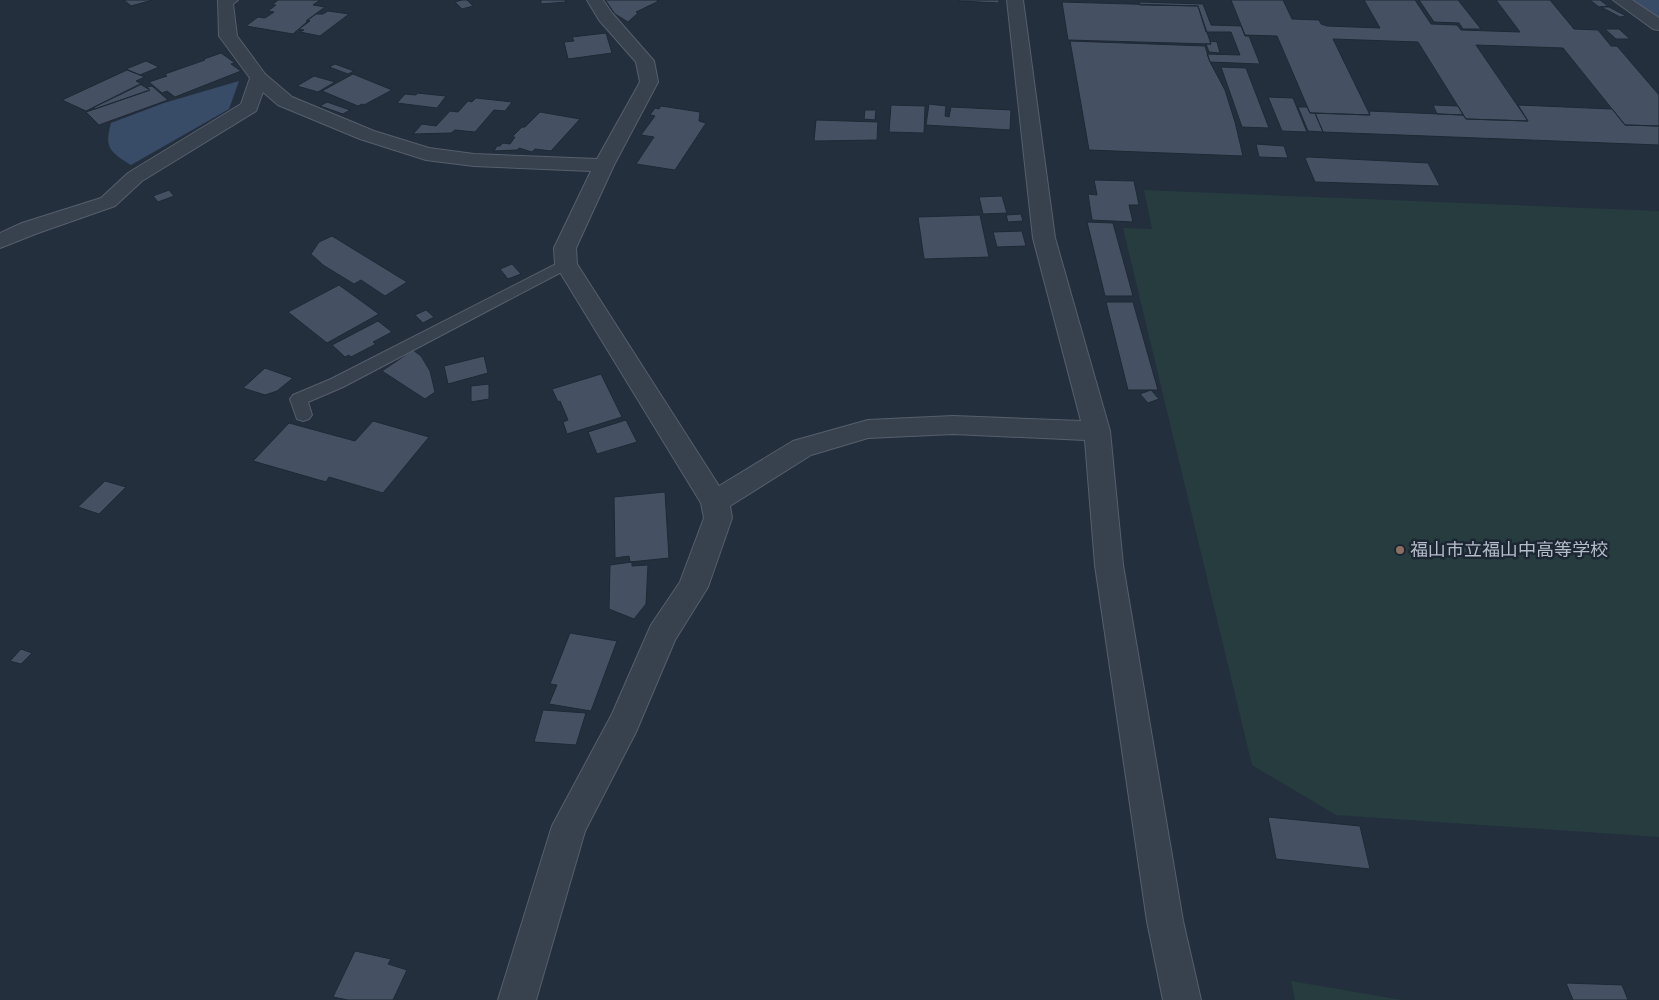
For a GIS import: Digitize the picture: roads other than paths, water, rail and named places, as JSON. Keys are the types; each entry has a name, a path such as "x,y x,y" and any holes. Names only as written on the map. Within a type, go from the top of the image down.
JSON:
{"street":[{"path":"230,0 225,2 228,36 259,78 285,101 366,135 426,154 474,160 604,165"},
{"path":"517,1000 569,826 625,722 662,634 693,586 718,518 715,502 566,264 565,248 604,165 649,82 645,61 605,16 595,0"},
{"path":"1015,0 1044,238 1097,431 1109,565 1165,921 1182,1000"},
{"path":"1621,0 1659,24"},
{"path":"0,241 30,228 108,202 135,177 249,107 259,78"},
{"path":"715,502 802,448 868,429 952,425 1097,431"}],"lane":[{"path":"303,415 299,399 337,383 566,264"}],"water":[{"path":"239,81 229,109 131,165 110,148 108,138 111,123 164,103"}],"waterway":[{"path":"1646,0 1659,6"}],"place":[{"name":"福山市立福山中高等学校","path":"1400,550"}]}
